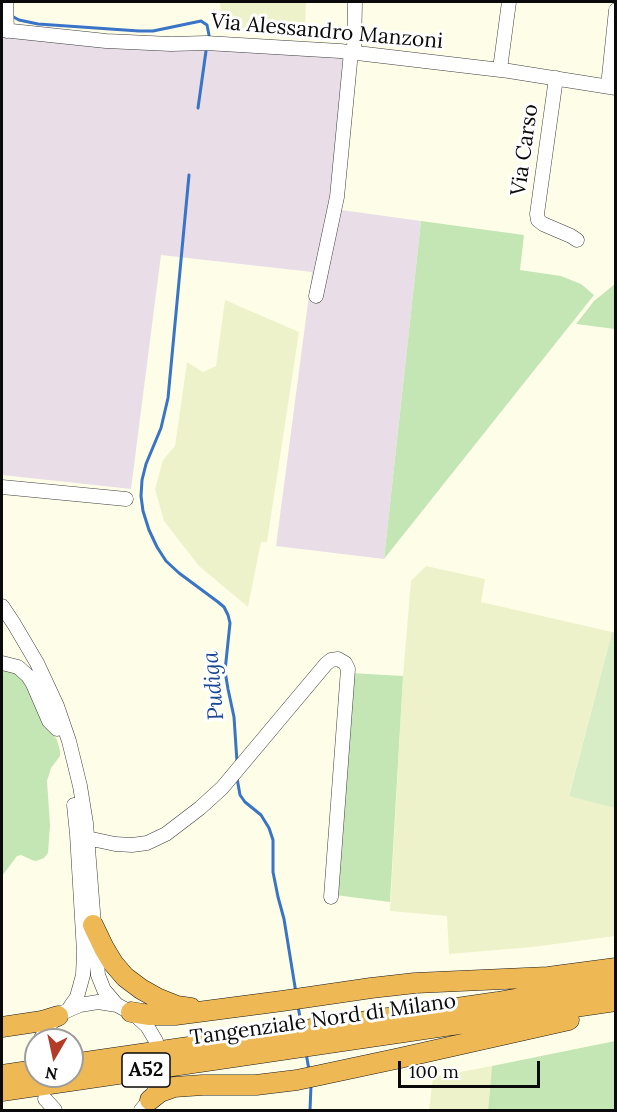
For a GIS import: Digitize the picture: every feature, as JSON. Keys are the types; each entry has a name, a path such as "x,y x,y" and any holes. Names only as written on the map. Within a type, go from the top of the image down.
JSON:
{"highway":[{"path":"93,925 113,963 141,989 177,1006 208,1011"},
{"path":"124,1009 144,1015 160,1016 371,987 548,977 615,968"},
{"name":"Tangenziale Nord di Milano","path":"310,1038 615,981"},
{"name":"Tangenziale Nord di Milano","path":"84,1063 288,1041 615,1001"},
{"path":"147,1105 167,1089 182,1086 256,1085 297,1080 615,1010"},
{"path":"2,1027 42,1022 63,1013"},
{"name":"Tangenziale Nord di Milano","path":"2,1091 288,1041"},
{"path":"2,1074 24,1065"}],"street":[{"path":"316,296 337,197 355,2"},
{"path":"500,69 509,2"},
{"path":"612,87 615,10"},
{"name":"Via Alessandro Manzoni","path":"5,19 33,33 106,41 218,44 352,52 500,69 612,87"},
{"name":"Via Carso","path":"556,78 537,214 538,220 543,225 577,240"},
{"path":"2,487 126,499"},
{"path":"2,606 37,663 65,726 80,786 87,838 99,981 107,995 144,1023 156,1041"},
{"path":"2,620 41,690 62,742 72,787 84,937 84,968 77,997 47,1028"},
{"path":"87,838 132,845 154,840 166,834 231,779 326,664 336,659 345,663 348,675 331,897"},
{"path":"2,663 18,668 28,676 49,721 57,729"},
{"path":"63,1013 92,1002 102,1002 124,1009"},
{"path":"147,1105 159,1080"},
{"path":"45,1099 54,1110"}],"shaded area":[{"path":"2,35 343,57 337,197 334,209 421,221 384,559 276,546 312,272 161,255 131,489 2,475"}],"green space":[{"path":"209,2 306,2 305,29 222,29 220,3"},
{"path":"421,221 524,235 520,270 561,276 581,284 594,295 384,559"},
{"path":"615,284 615,329 576,324 594,301"},
{"path":"225,300 299,332 267,542 261,542 248,607 199,566 164,521 155,489 163,460 175,446 187,362 203,372 216,366"},
{"path":"426,566 485,579 481,602 612,632 569,795 615,808 615,936 533,947 449,954 447,916 390,911 403,676 411,581"},
{"path":"612,632 616,633 615,808 569,796"},
{"path":"2,668 22,675 57,740 60,756 51,768 47,781 50,825 48,853 44,858 36,861 21,855 17,856 2,876"},
{"path":"351,673 403,676 390,902 335,895"},
{"path":"615,1041 615,1110 488,1110 492,1066"},
{"path":"492,1066 488,1110 429,1110 433,1077"}],"waterway":[{"name":"Pudiga","path":"10,15 19,20 38,24 139,31 153,31 201,21 207,25 209,35"},
{"name":"Pudiga","path":"198,108 206,51"},
{"name":"Pudiga","path":"189,175 168,398 161,428 146,464 141,496 149,530 166,561 224,607 228,615 230,623 225,671 234,717 237,762"},
{"name":"Pudiga","path":"237,778 240,795 261,815 273,840 273,872 284,919 296,993"},
{"name":"Pudiga","path":"298,1006 301,1023"},
{"name":"Pudiga","path":"306,1053 309,1070"},
{"name":"Pudiga","path":"310,1110 311,1085"}]}
